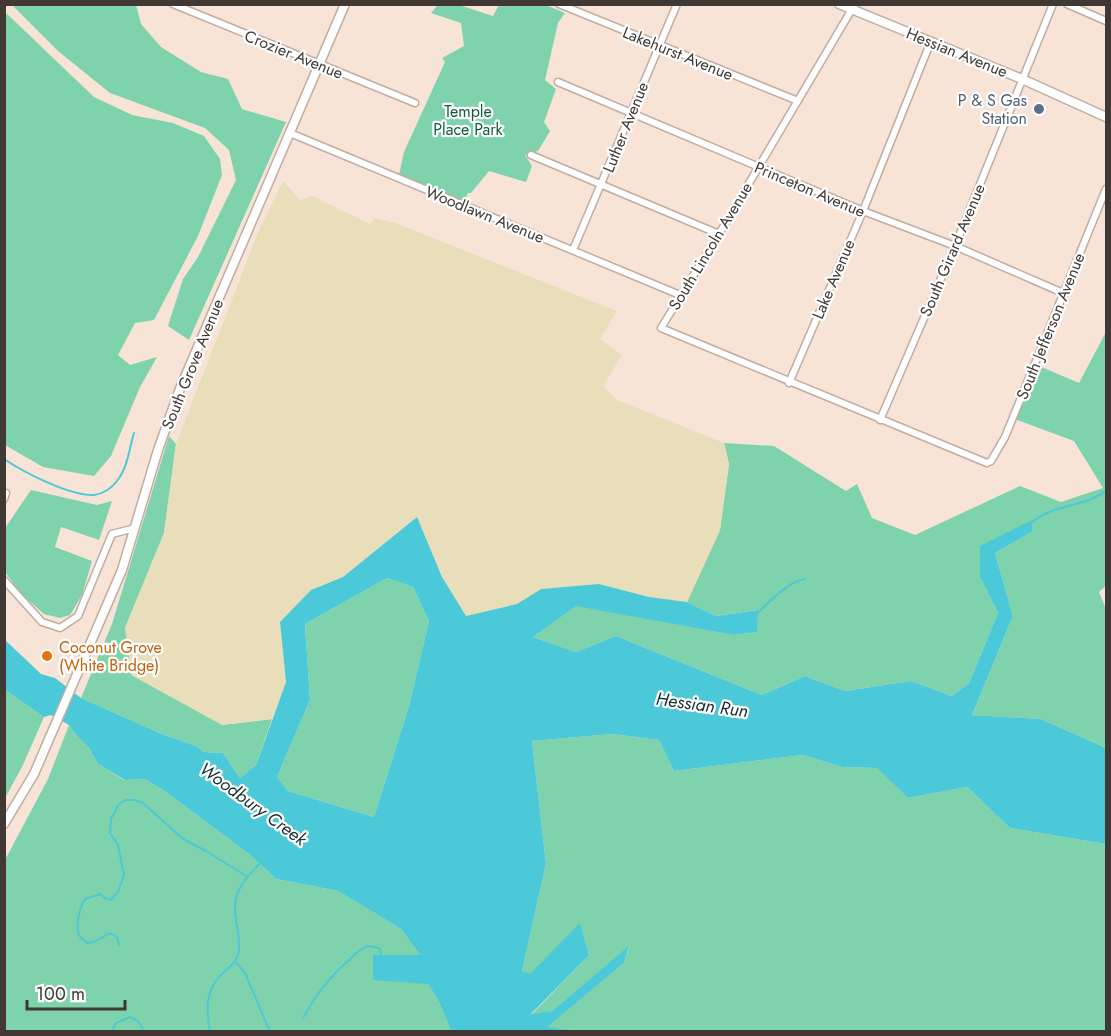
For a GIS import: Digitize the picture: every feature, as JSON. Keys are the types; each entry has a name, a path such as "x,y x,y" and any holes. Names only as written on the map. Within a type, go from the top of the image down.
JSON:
{"main road":[{"name":"South Grove Avenue","path":"4,824 34,774 122,570 158,450 179,391 345,4"},
{"name":"Hessian Avenue","path":"839,4 853,7 1107,117"}],"street":[{"name":"Crozier Avenue","path":"173,4 415,104"},
{"name":"Lakehurst Avenue","path":"559,4 798,101"},
{"name":"Luther Avenue","path":"573,250 677,4"},
{"name":"South Girard Avenue","path":"880,420 955,246 1053,4"},
{"path":"1067,4 1107,21"},
{"name":"South Lincoln Avenue","path":"789,382 660,328 719,234 853,7"},
{"name":"Lake Avenue","path":"789,382 862,212 931,41"},
{"name":"Princeton Avenue","path":"558,82 862,212 955,246 1063,293"},
{"name":"Woodlawn Avenue","path":"290,133 680,295"},
{"path":"531,155 719,234"},
{"name":"South Jefferson Avenue","path":"880,420 987,463 991,461 1005,437 1107,189"},
{"path":"789,382 880,420"},
{"path":"4,580 42,622 60,628 78,616 112,534 135,528"}],"green space":[{"path":"12,5 136,5 141,24 161,47 201,72 228,79 242,109 286,122 189,340 168,326 183,279 198,257 236,180 229,150 205,128 110,93 58,51"},
{"name":"Temple Place Park","path":"438,5 459,5 493,16 499,5 546,5 565,13 558,23 545,80 556,89 544,122 550,131 538,151 525,155 532,166 526,182 489,171 471,193 468,193 464,201 399,175 404,152 445,62 442,58 464,46 461,23 431,13"},
{"path":"5,12 94,97 132,115 173,123 204,136 220,159 222,175 198,236 154,320 135,323 118,355 130,365 157,357 140,387 111,456 94,476 43,467 5,445"},
{"path":"1106,332 1106,586 1099,592 1106,609 1106,748 1041,719 972,715 1013,616 995,553 1032,532 980,546 980,577 998,613 969,683 952,696 911,681 845,691 805,676 762,695 616,636 576,652 533,637 576,605 734,635 757,632 757,610 716,616 687,602 720,530 729,464 724,443 774,446 846,491 857,484 872,518 915,535 1020,486 1061,502 1103,488 1074,441 1012,418 1032,363 1079,383"},
{"path":"169,436 176,444 164,533 125,628 222,725 272,719 256,765 240,778 223,753 204,752 196,746 162,734 81,698 112,624"},
{"path":"31,490 97,505 112,501 99,540 61,527 55,547 92,561 82,595 70,615 60,618 44,614 21,594 5,572 5,528"},
{"path":"387,578 413,587 429,621 409,706 374,817 288,791 277,777 310,700 305,624"},
{"path":"5,690 44,717 22,767 5,798"},
{"path":"69,725 89,748 98,764 124,780 145,779 166,792 249,854 276,879 338,891 401,929 420,955 428,984 439,1002 451,1031 5,1032 5,860 48,779"},
{"path":"612,734 659,740 674,771 803,755 842,767 878,768 908,798 967,787 1010,828 1106,844 1106,1031 583,1031 546,1027 624,963 629,947 552,1011 531,1015 589,955 580,924 530,975 522,971 546,864 532,741"}],"sand":[{"path":"283,181 300,200 312,196 370,224 375,218 395,223 617,311 600,339 622,355 603,386 617,400 724,443 729,464 720,530 687,602 649,597 599,584 541,589 517,604 466,616 442,577 417,517 343,577 311,590 280,622 286,682 272,719 222,725 131,675 125,628 164,533 176,444 259,230"}],"water":[{"path":"417,517 442,577 466,616 517,604 541,589 599,584 649,597 687,602 716,616 758,610 757,632 734,635 576,606 533,637 576,652 616,636 762,695 805,676 845,691 911,681 952,696 969,683 998,613 980,577 980,546 1032,520 1032,532 995,553 1013,616 972,715 1041,719 1106,748 1106,844 1010,828 967,787 908,798 877,768 842,767 803,755 674,771 659,740 612,734 532,741 546,864 522,971 530,974 580,923 589,955 531,1014 552,1011 629,946 624,963 547,1027 583,1031 451,1031 439,1002 428,984 373,980 373,955 420,955 401,929 338,891 276,879 249,854 166,792 145,779 125,780 98,764 89,748 69,725 51,715 44,717 5,690 4,639 41,674 55,678 81,698 162,734 196,746 204,752 223,753 240,778 256,765 286,682 280,622 311,590 343,577","holes":["387,578 413,587 429,621 409,706 374,817 288,791 277,777 310,700 305,624"]}],"waterway":[{"path":"4,459 35,477 61,488 94,495 110,488 121,476 134,433"},
{"path":"1030,524 1057,509 1087,501 1106,491"},
{"path":"756,615 785,588 805,579"},
{"path":"119,945 117,937 110,933 94,942 87,943 80,936 78,922 85,899 100,894 111,900 118,892 124,875 118,845 110,833 111,819 119,804 126,800 143,803 183,839 248,877"},
{"path":"210,1032 208,1015 210,992 218,978 232,965 238,955 239,940 235,910 237,895 244,881 261,862"},
{"path":"303,1018 328,981 359,951 366,947 375,947 380,949 381,956"},
{"path":"235,961 245,973 270,1032"},
{"path":"111,1032 116,1023 130,1017 138,1021 145,1032"}],"place":[{"name":"P & S Gas Station","path":"1039,109"},
{"name":"Coconut Grove (White Bridge)","path":"47,656"}],"water label":[{"name":"Hessian Run","path":"702,705"},
{"name":"Woodbury Creek","path":"253,804"}]}
